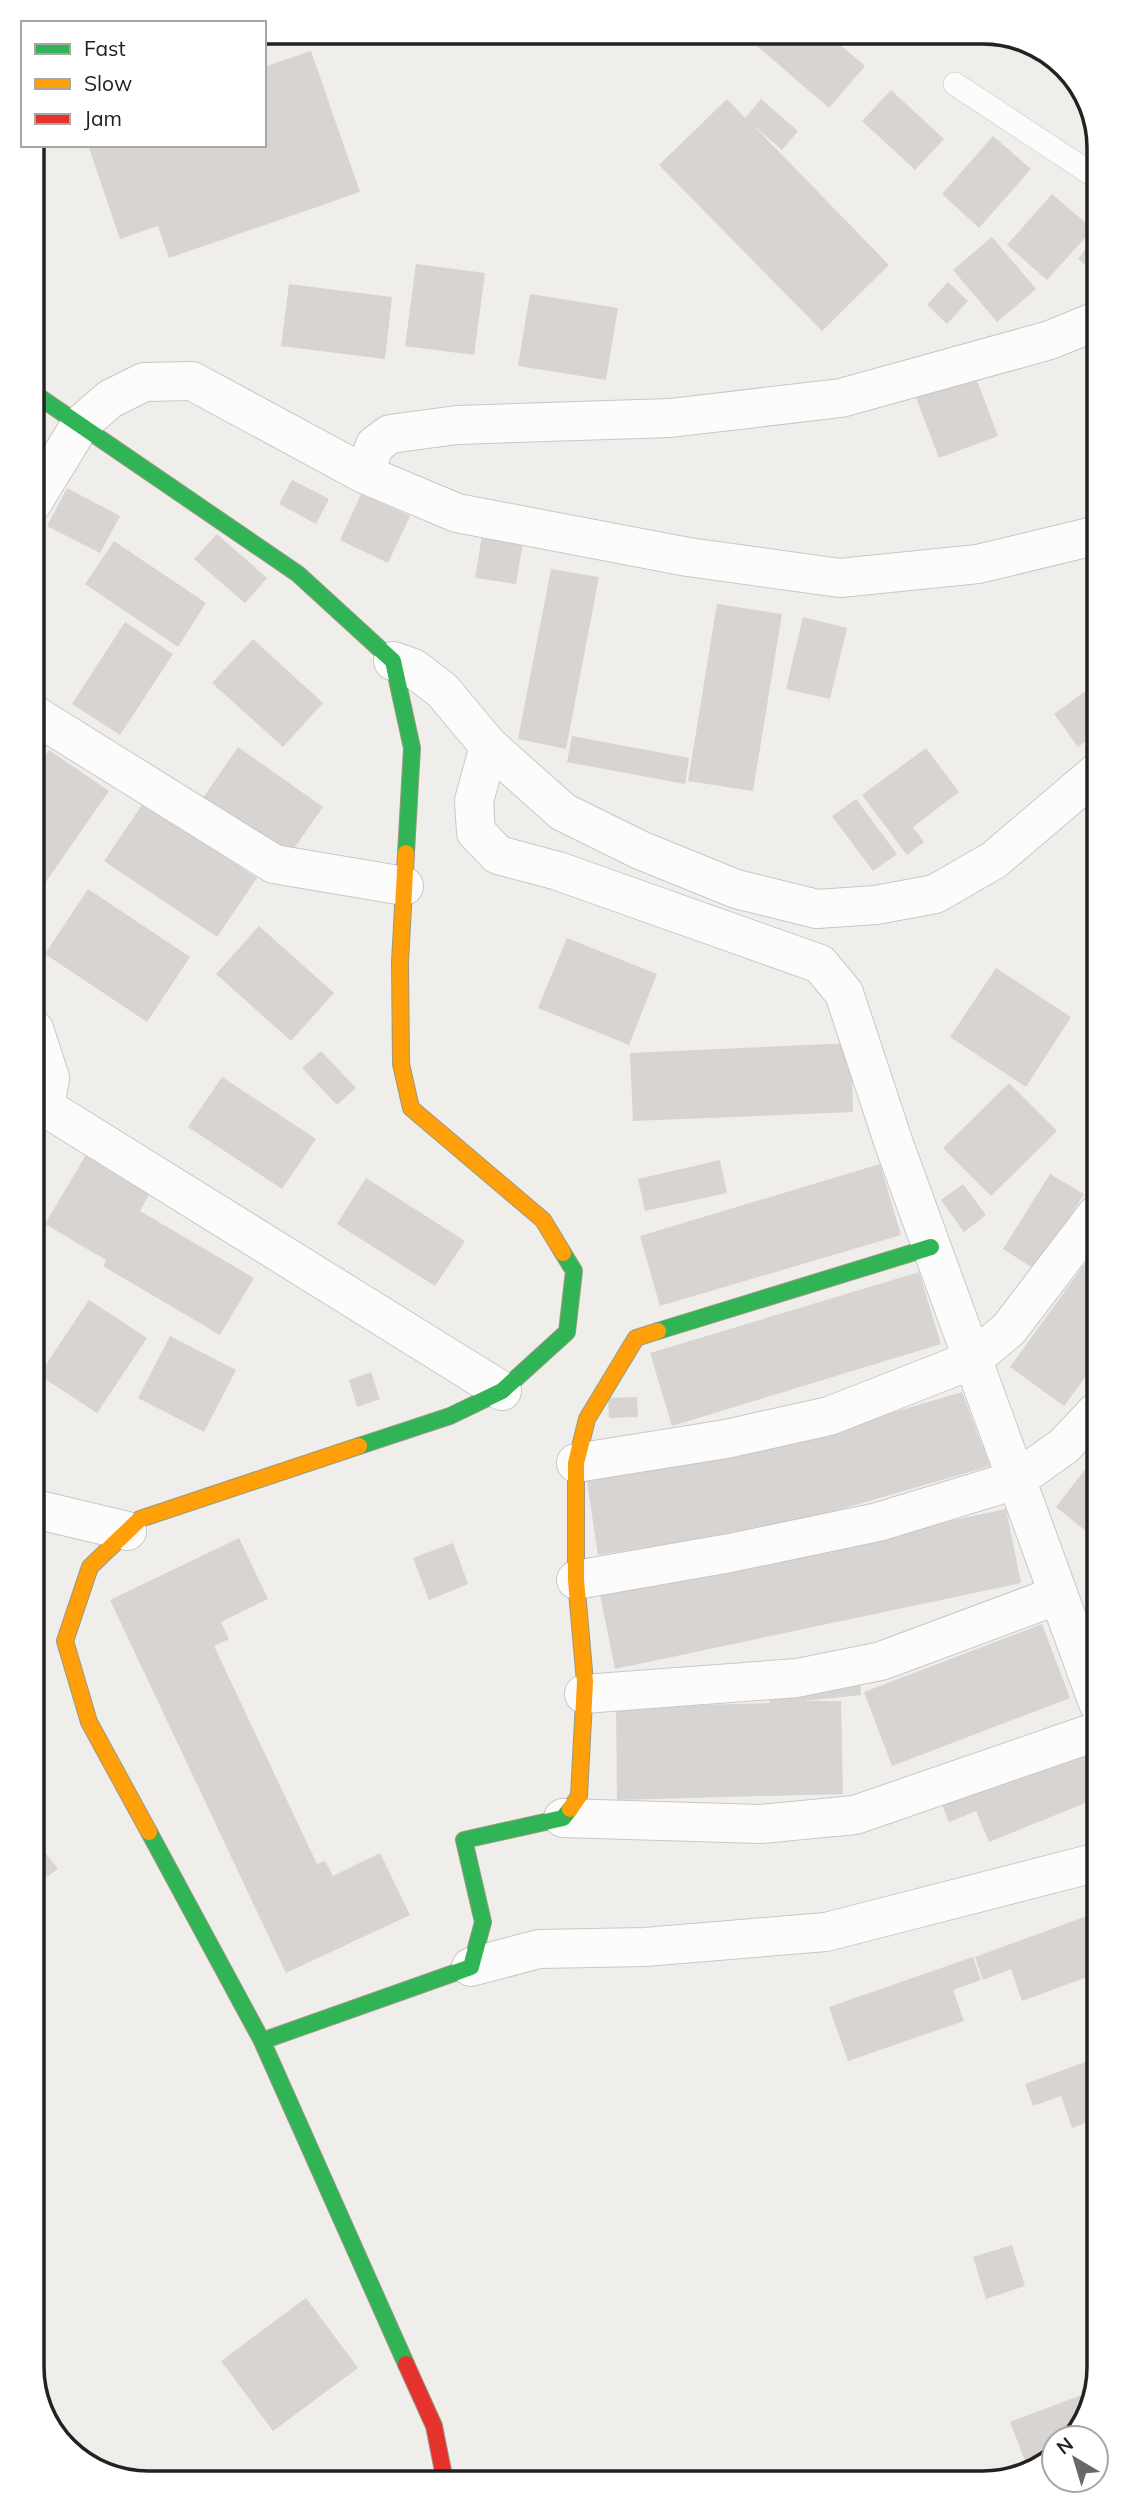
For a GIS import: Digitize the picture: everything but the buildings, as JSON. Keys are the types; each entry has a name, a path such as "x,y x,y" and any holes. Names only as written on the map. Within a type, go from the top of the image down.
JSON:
{"street":[{"path":"364,474 375,445 390,434 457,425 670,418 841,398 1051,340 1087,325"},
{"path":"44,484 80,425 110,398 144,382 192,381 364,474 457,513 688,556 840,578 978,564 1087,538"},
{"path":"44,401 298,574 393,661 413,668 442,690 513,770 574,817 640,850 736,889 817,909 876,905 935,894 994,860 1087,781"},
{"path":"393,661 412,748 404,886 401,1065 411,1108 543,1220 574,1271 567,1332 502,1391 450,1416 140,1519 90,1567 65,1641 89,1722 262,2041 434,2426 443,2471"},
{"path":"44,721 274,864 404,886"},
{"path":"489,746 474,801 476,832 498,855 558,871 820,964 844,993 931,1247 1058,1595 1087,1652"},
{"path":"44,1060 50,1078 44,1098"},
{"path":"44,1113 502,1391"},
{"path":"576,1463 726,1439 829,1416 972,1360 1009,1329 1087,1227"},
{"path":"563,1818 579,1796 584,1694 576,1580 576,1463 587,1419 636,1338 931,1247"},
{"path":"576,1580 730,1553 878,1522 1016,1480 1064,1446 1087,1422"},
{"path":"44,1511 127,1531"},
{"path":"584,1694 797,1678 881,1661 1058,1595"},
{"path":"471,1967 483,1922 464,1840 563,1818 760,1824 855,1815 1087,1735"},
{"path":"262,2041 471,1967 539,1949 645,1947 826,1932 1087,1865"}],"lane":[{"path":"955,84 1087,172"}],"traffic: fast":[{"path":"44,400 298,574 393,661 412,748 406,853"},
{"path":"658,1331 931,1247"},
{"path":"359,1446 450,1416 502,1391 567,1332 574,1271 563,1253"},
{"path":"262,2041 471,1967 483,1922 464,1840 563,1818 570,1809"},
{"path":"149,1832 262,2041 406,2364"}],"traffic: slow":[{"path":"406,853 400,962 401,1064 411,1108 543,1220 563,1253"},
{"path":"570,1809 579,1796 585,1682 576,1580 576,1463 587,1419 636,1338 658,1331"},
{"path":"149,1832 89,1722 65,1641 90,1567 140,1519 359,1446"}],"traffic: jam":[{"path":"406,2364 434,2426 443,2471"}]}
